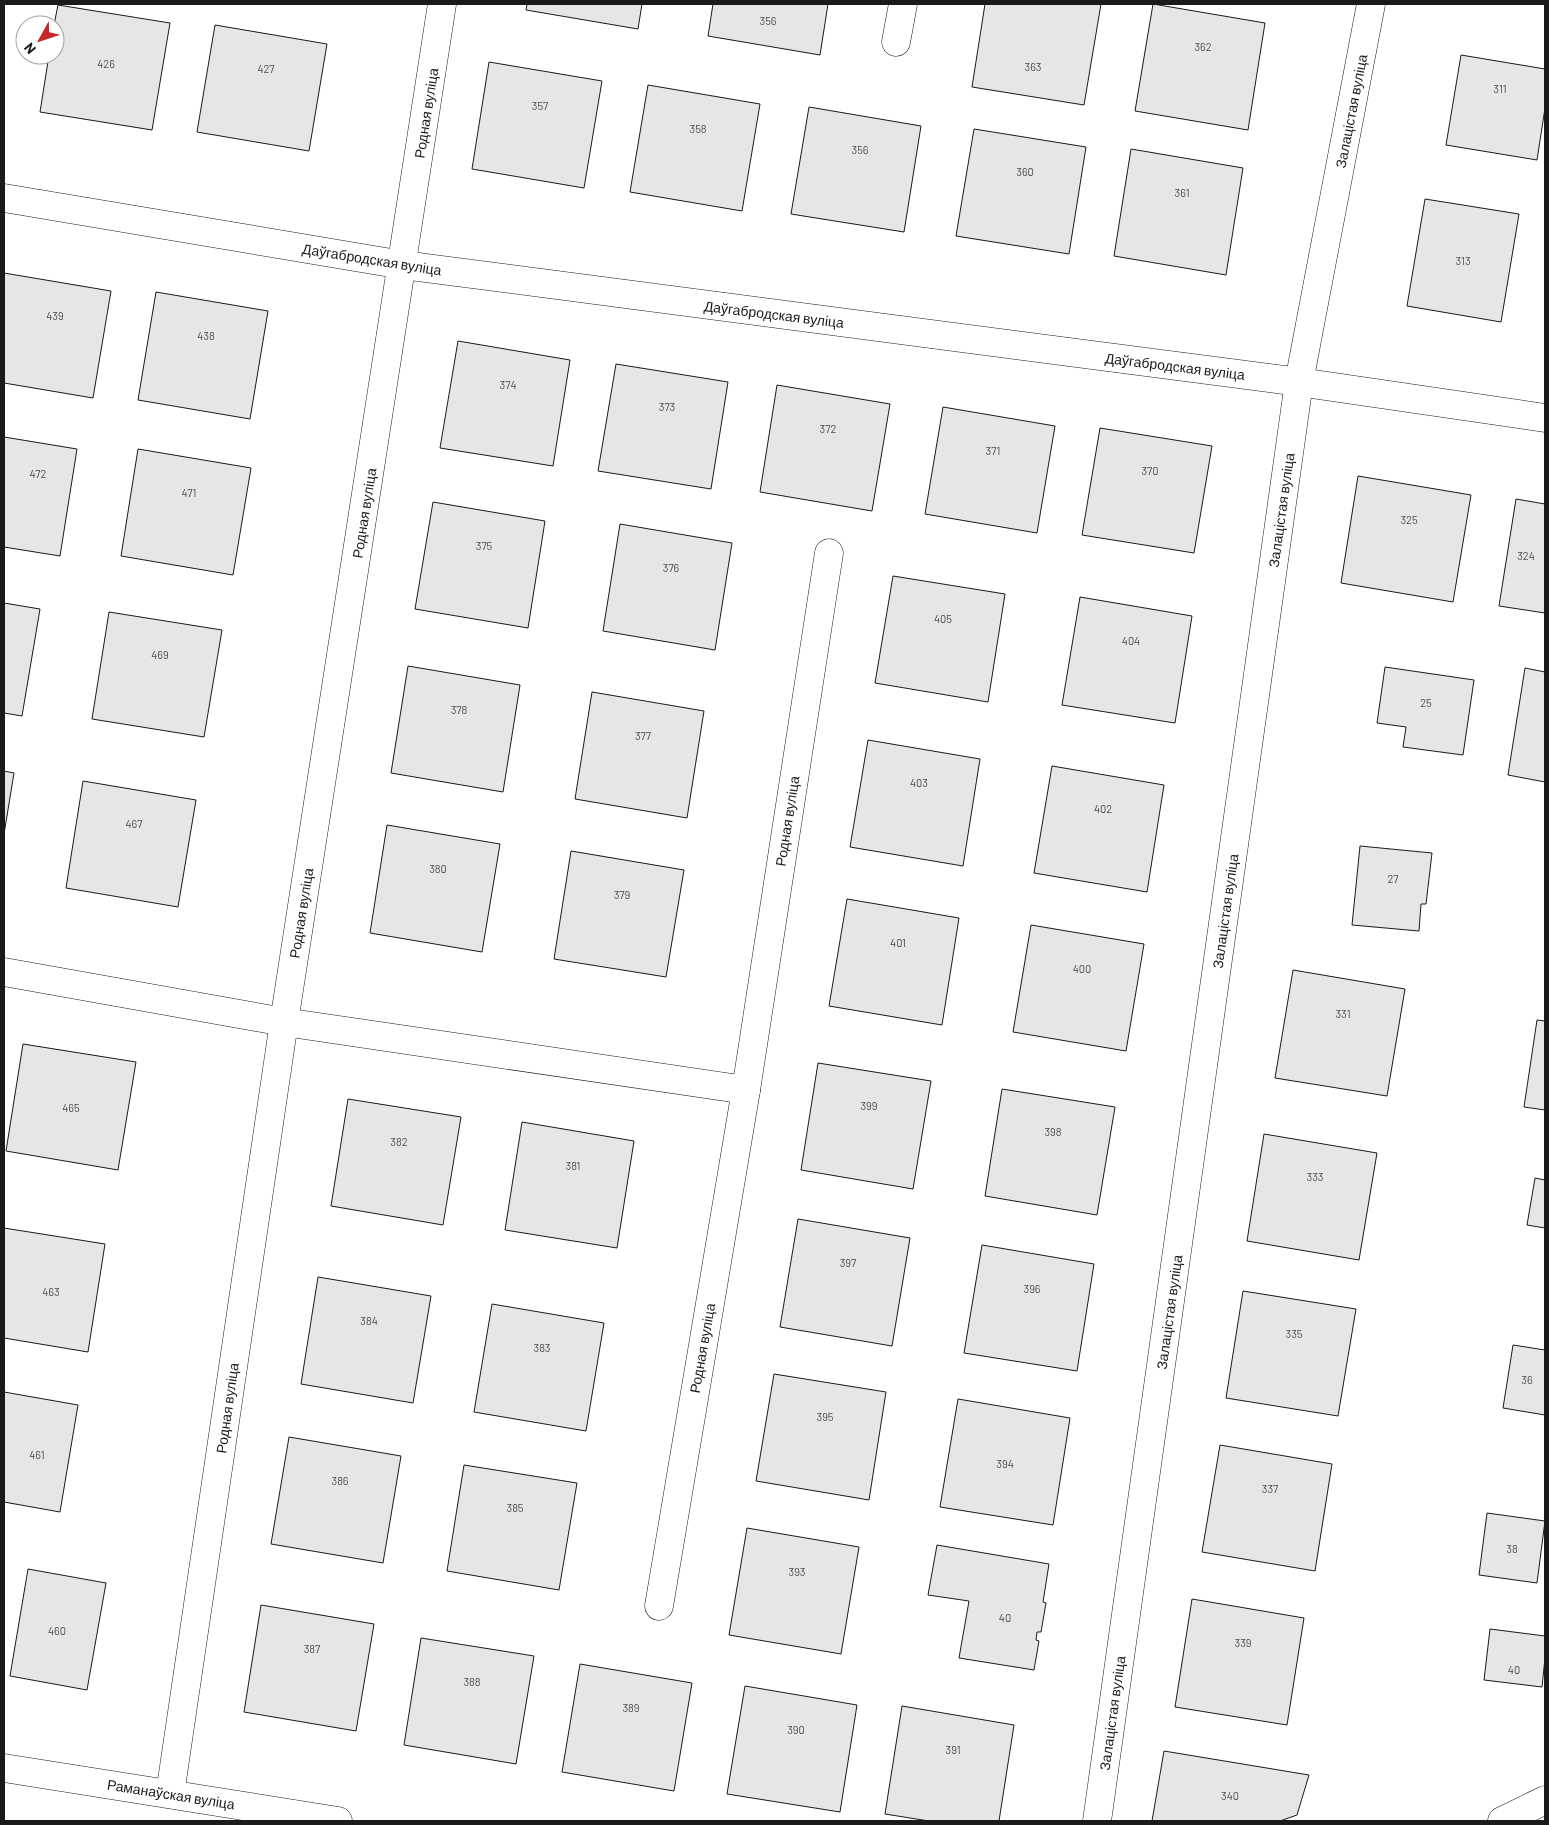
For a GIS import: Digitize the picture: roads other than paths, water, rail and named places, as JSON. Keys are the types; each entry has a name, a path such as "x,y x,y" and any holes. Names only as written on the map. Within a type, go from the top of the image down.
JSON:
{"street":[{"name":"Родная вуліца","path":"170,1794 284,1022 442,4"},
{"path":"896,42 902,4"},
{"name":"Залацістая вуліца","path":"1097,1821 1299,382 1372,4"},
{"name":"Даўгабродская вуліца","path":"4,198 403,265 1299,382 1545,418"},
{"name":"Родная вуліца","path":"658,1606 746,1090 829,554"},
{"path":"4,972 284,1022 746,1090"},
{"name":"Раманаўская вуліца","path":"4,1768 338,1821"},
{"path":"1502,1821 1545,1800"}]}
